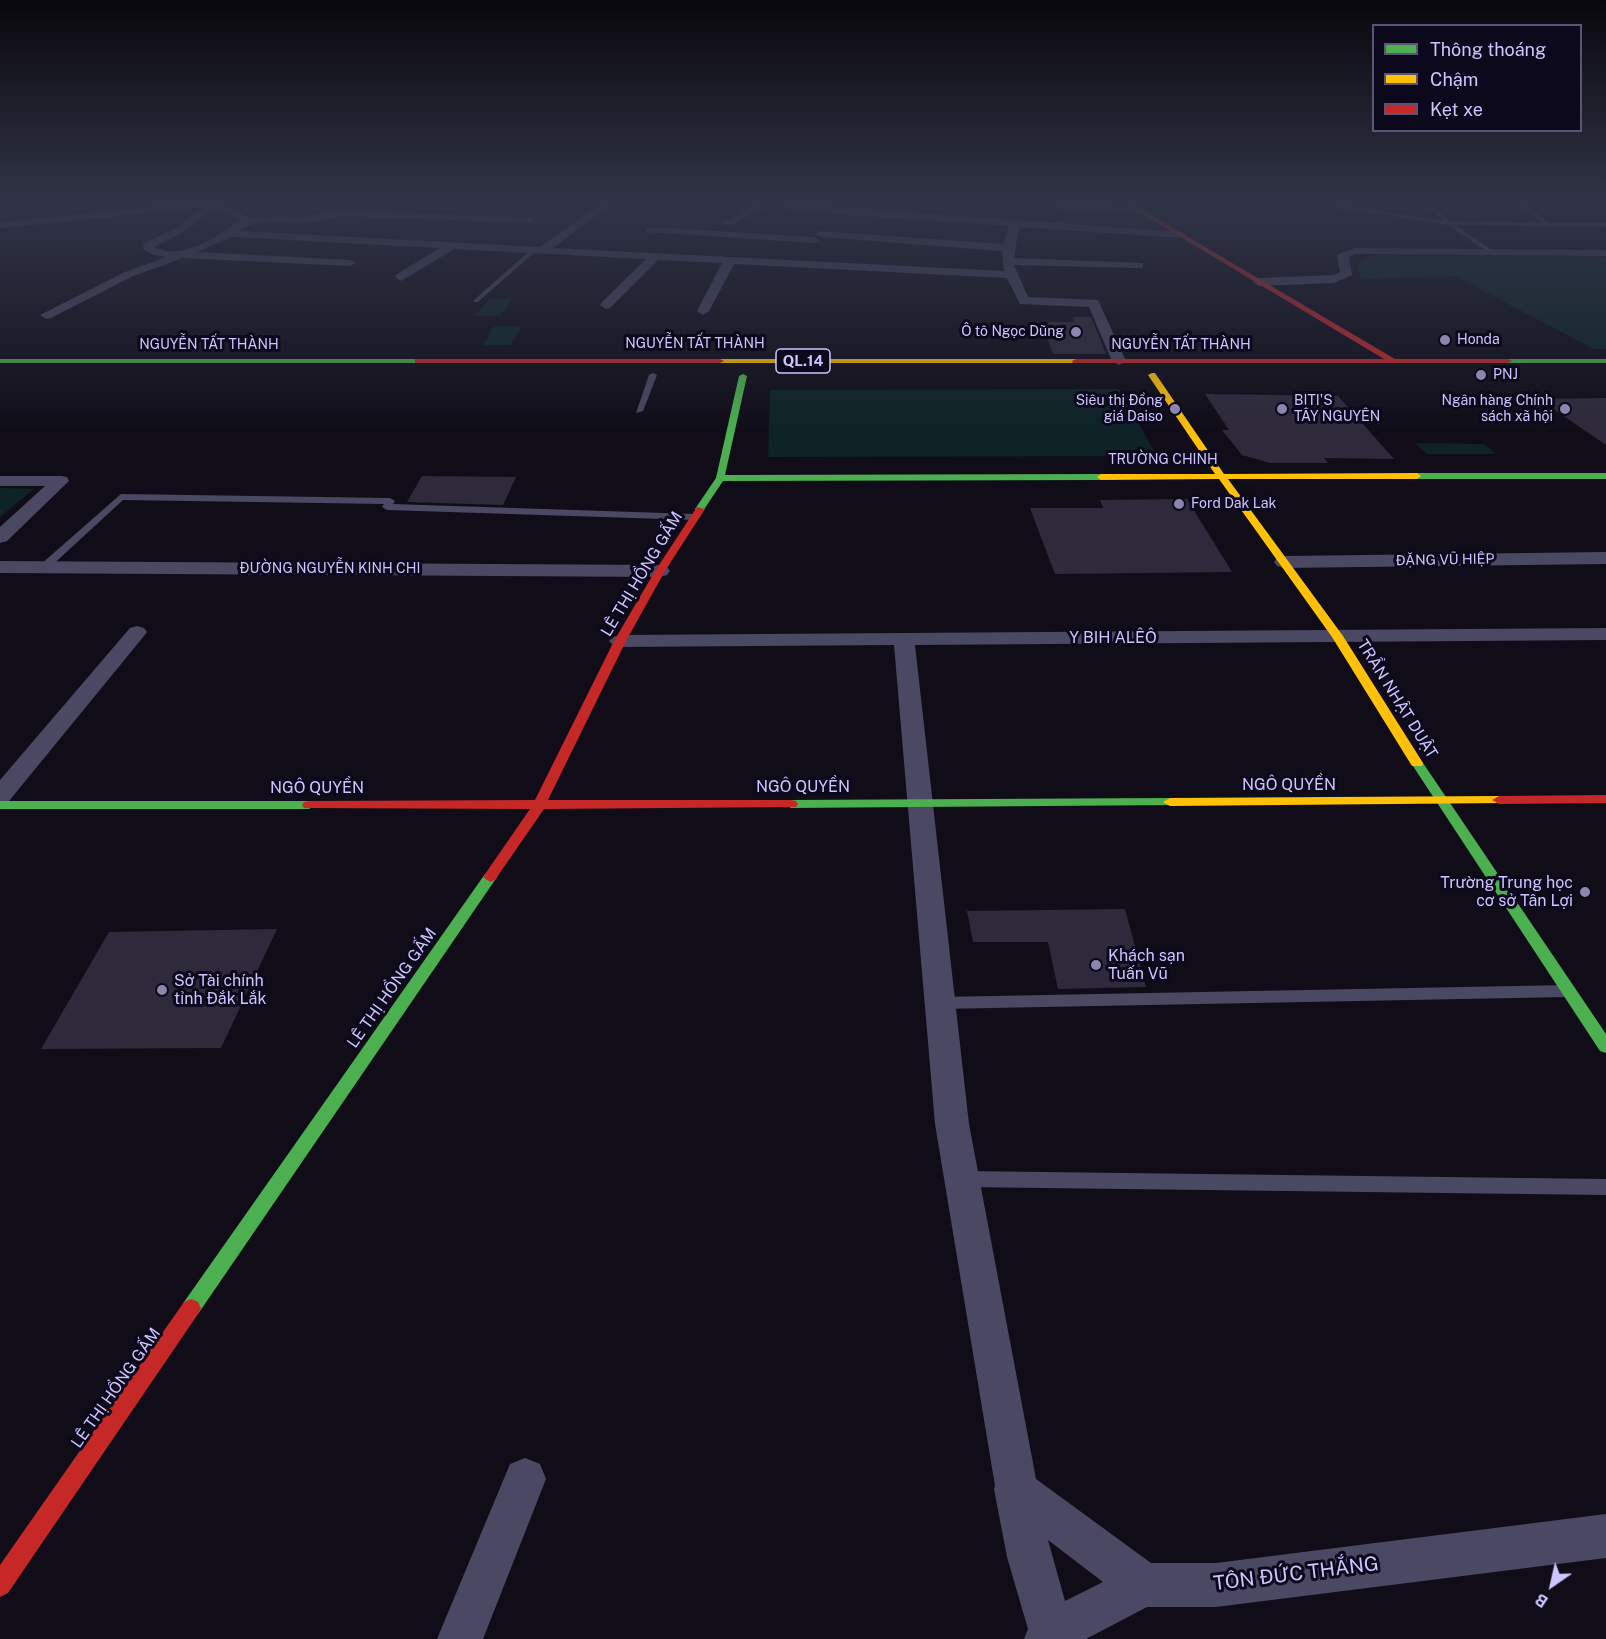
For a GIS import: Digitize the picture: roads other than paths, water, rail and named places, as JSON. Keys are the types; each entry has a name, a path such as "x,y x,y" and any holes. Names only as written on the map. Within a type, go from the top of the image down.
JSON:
{"street":[{"path":"46,315 114,281"},
{"path":"606,305 630,281"},
{"path":"703,312 719,281"},
{"path":"1014,281 1024,301 1094,303 1119,361"},
{"path":"1258,282 1271,281"},
{"path":"1258,282 1395,362 1409,374"},
{"name":"NGUYỄN TẤT THÀNH","path":"0,361 1606,361"},
{"name":"NGUYỄN TẤT THÀNH","path":"1187,375 1606,373"},
{"name":"NGUYỄN TẤT THÀNH","path":"0,375 249,375"},
{"name":"TRẦN NHẬT DUẬT","path":"1152,375 1221,476 1337,636 1441,800 1606,1047"},
{"name":"LÊ THỊ HỒNG GẤM","path":"0,1585 540,804 620,641 660,571 720,478 744,376"},
{"name":"TRƯỜNG CHINH","path":"720,478 1606,476"},
{"path":"0,481 61,482 0,537"},
{"name":"ĐẶNG VŨ HIỆP","path":"1284,562 1606,558"},
{"name":"ĐƯỜNG NGUYỄN KINH CHI","path":"0,567 660,571"},
{"path":"0,796 137,632"},
{"name":"Y BIH ALÊÔ","path":"620,641 1606,634"},
{"path":"904,639 939,1003 960,1179 1015,1489 1029,1557 1050,1635 1144,1585 1015,1489"},
{"name":"NGÔ QUYỀN","path":"0,804 919,804 1606,799"},
{"path":"460,1639 525,1479"},
{"name":"TÔN ĐỨC THẮNG","path":"1144,1585 1216,1585 1606,1536"}],"lane":[{"path":"476,301 496,281"},
{"path":"639,411 653,375"},
{"path":"44,567 121,497 390,501 387,507 695,517"},
{"path":"939,1003 1569,991"},
{"path":"960,1179 1606,1186"}],"place":[{"name":"Ô tô Ngọc Dũng","path":"1076,332"},
{"name":"Honda","path":"1445,340"},
{"name":"PNJ","path":"1481,375"},
{"name":"Siêu thị Đồng giá Daiso","path":"1175,409"},
{"name":"BITI'S TÂY NGUYÊN","path":"1282,409"},
{"name":"Ngân hàng Chính sách xã hội","path":"1565,409"},
{"name":"Ford Dak Lak","path":"1179,504"},
{"name":"Trường Trung học cơ sở Tân Lợi","path":"1585,892"},
{"name":"Khách sạn Tuấn Vũ","path":"1096,965"},
{"name":"Sở Tài chính tỉnh Đắk Lắk","path":"162,990"}]}
